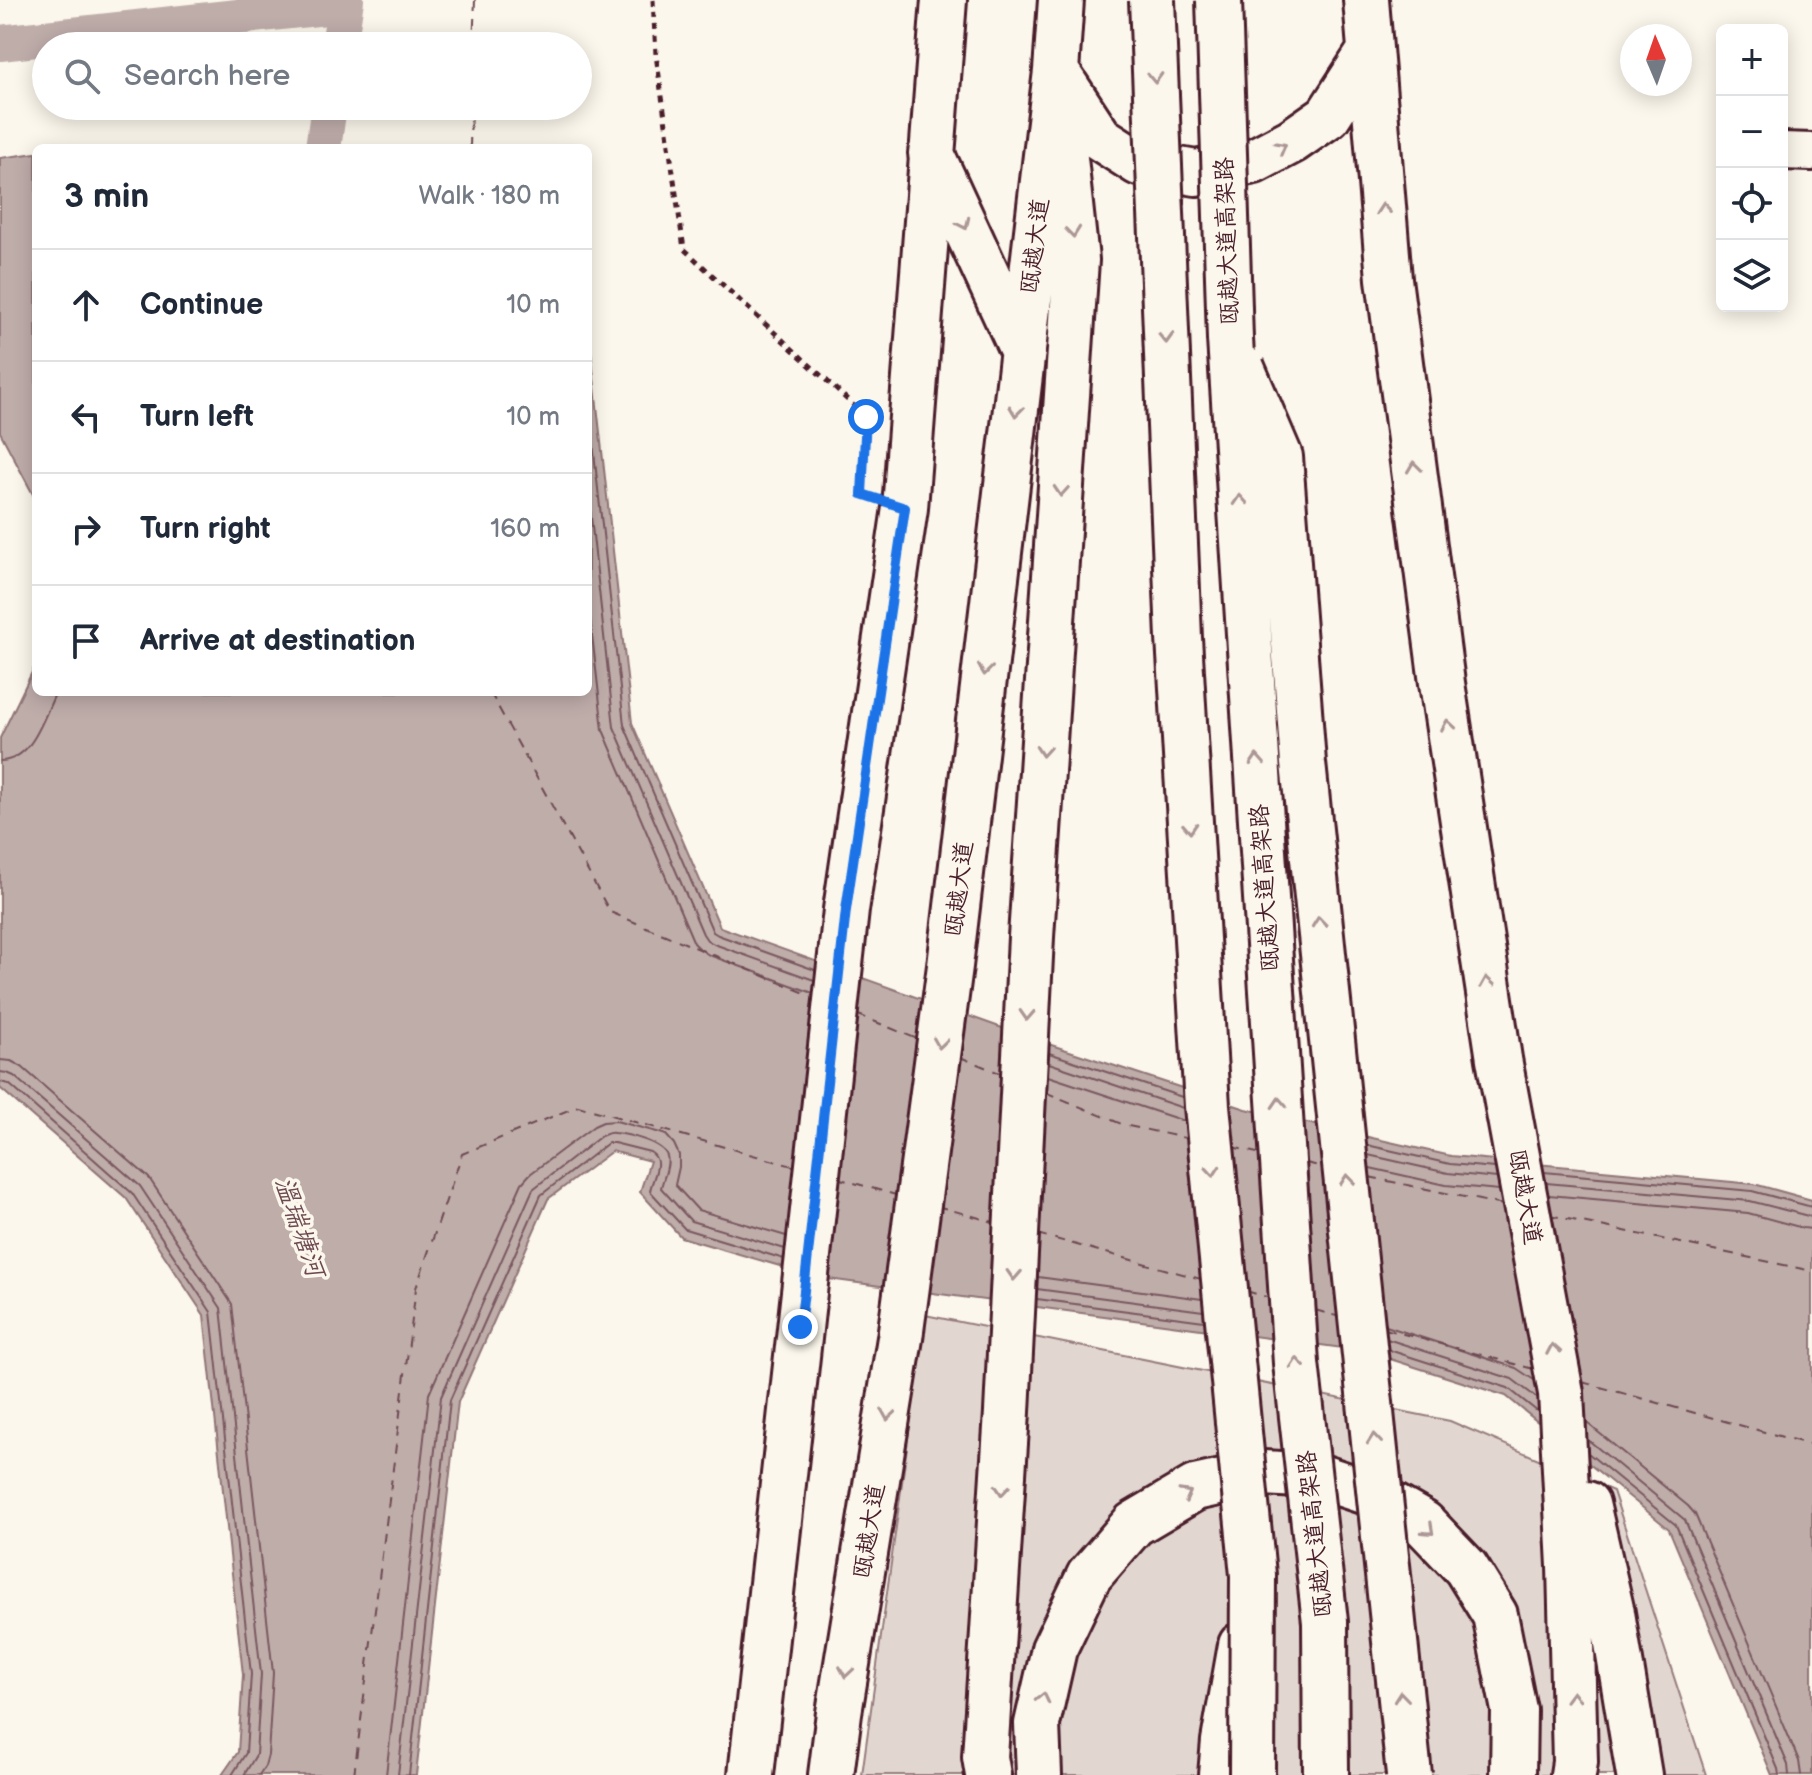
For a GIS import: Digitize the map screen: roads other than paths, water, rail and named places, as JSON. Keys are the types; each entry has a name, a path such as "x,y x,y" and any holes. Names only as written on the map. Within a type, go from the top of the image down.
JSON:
{"main road":[{"path":"751,1775 846,910 905,508 944,0"},
{"name":"瓯越大道","path":"831,1775 900,1338 950,966 1056,71 1061,0"},
{"path":"1152,0 1179,638 1207,1106 1253,1575 1252,1775"},
{"name":"瓯越大道高架路","path":"1219,0 1230,339 1296,1363 1325,1622 1326,1775"},
{"name":"瓯越大道","path":"1366,0 1389,279 1442,683 1499,1059 1561,1393 1612,1613 1639,1775"},
{"path":"1056,71 1100,138 1139,163 1196,173 1254,161 1292,141 1328,116 1370,51"},
{"path":"988,1775 985,1757 1007,1412 1031,937 1076,260 1056,71"},
{"path":"931,153 1023,352"},
{"path":"1230,339 1280,457 1303,763 1409,1775"},
{"name":"瓯越大道","path":"1561,1393 1570,1566 1573,1775"},
{"path":"1039,1775 1037,1724 1054,1649 1089,1576 1134,1524 1195,1488 1263,1473 1318,1476 1372,1494 1423,1523 1466,1568 1495,1615 1514,1710 1513,1775"},
{"path":"1221,1775 1224,1741 1253,1575"}],"street":[{"path":"1788,151 1812,152"}],"water":[{"path":"32,154 32,492 0,432 0,158"},
{"path":"592,360 632,723 720,927 1033,1039 1246,1109 1451,1156 1754,1184 1812,1200 1812,1775 1772,1775 1669,1529 1506,1396 1365,1351 821,1278 681,1237 640,1192 650,1161 612,1151 548,1199 458,1402 416,1775 222,1775 238,1752 243,1675 204,1315 126,1198 0,1088 0,738 32,672 32,696 592,696"}],"waterway":[{"name":"温瑞塘河","path":"341,32 346,0"},
{"path":"100,32 345,5"},
{"path":"0,43 32,39"},
{"name":"温瑞塘河","path":"324,144 327,120"}]}
